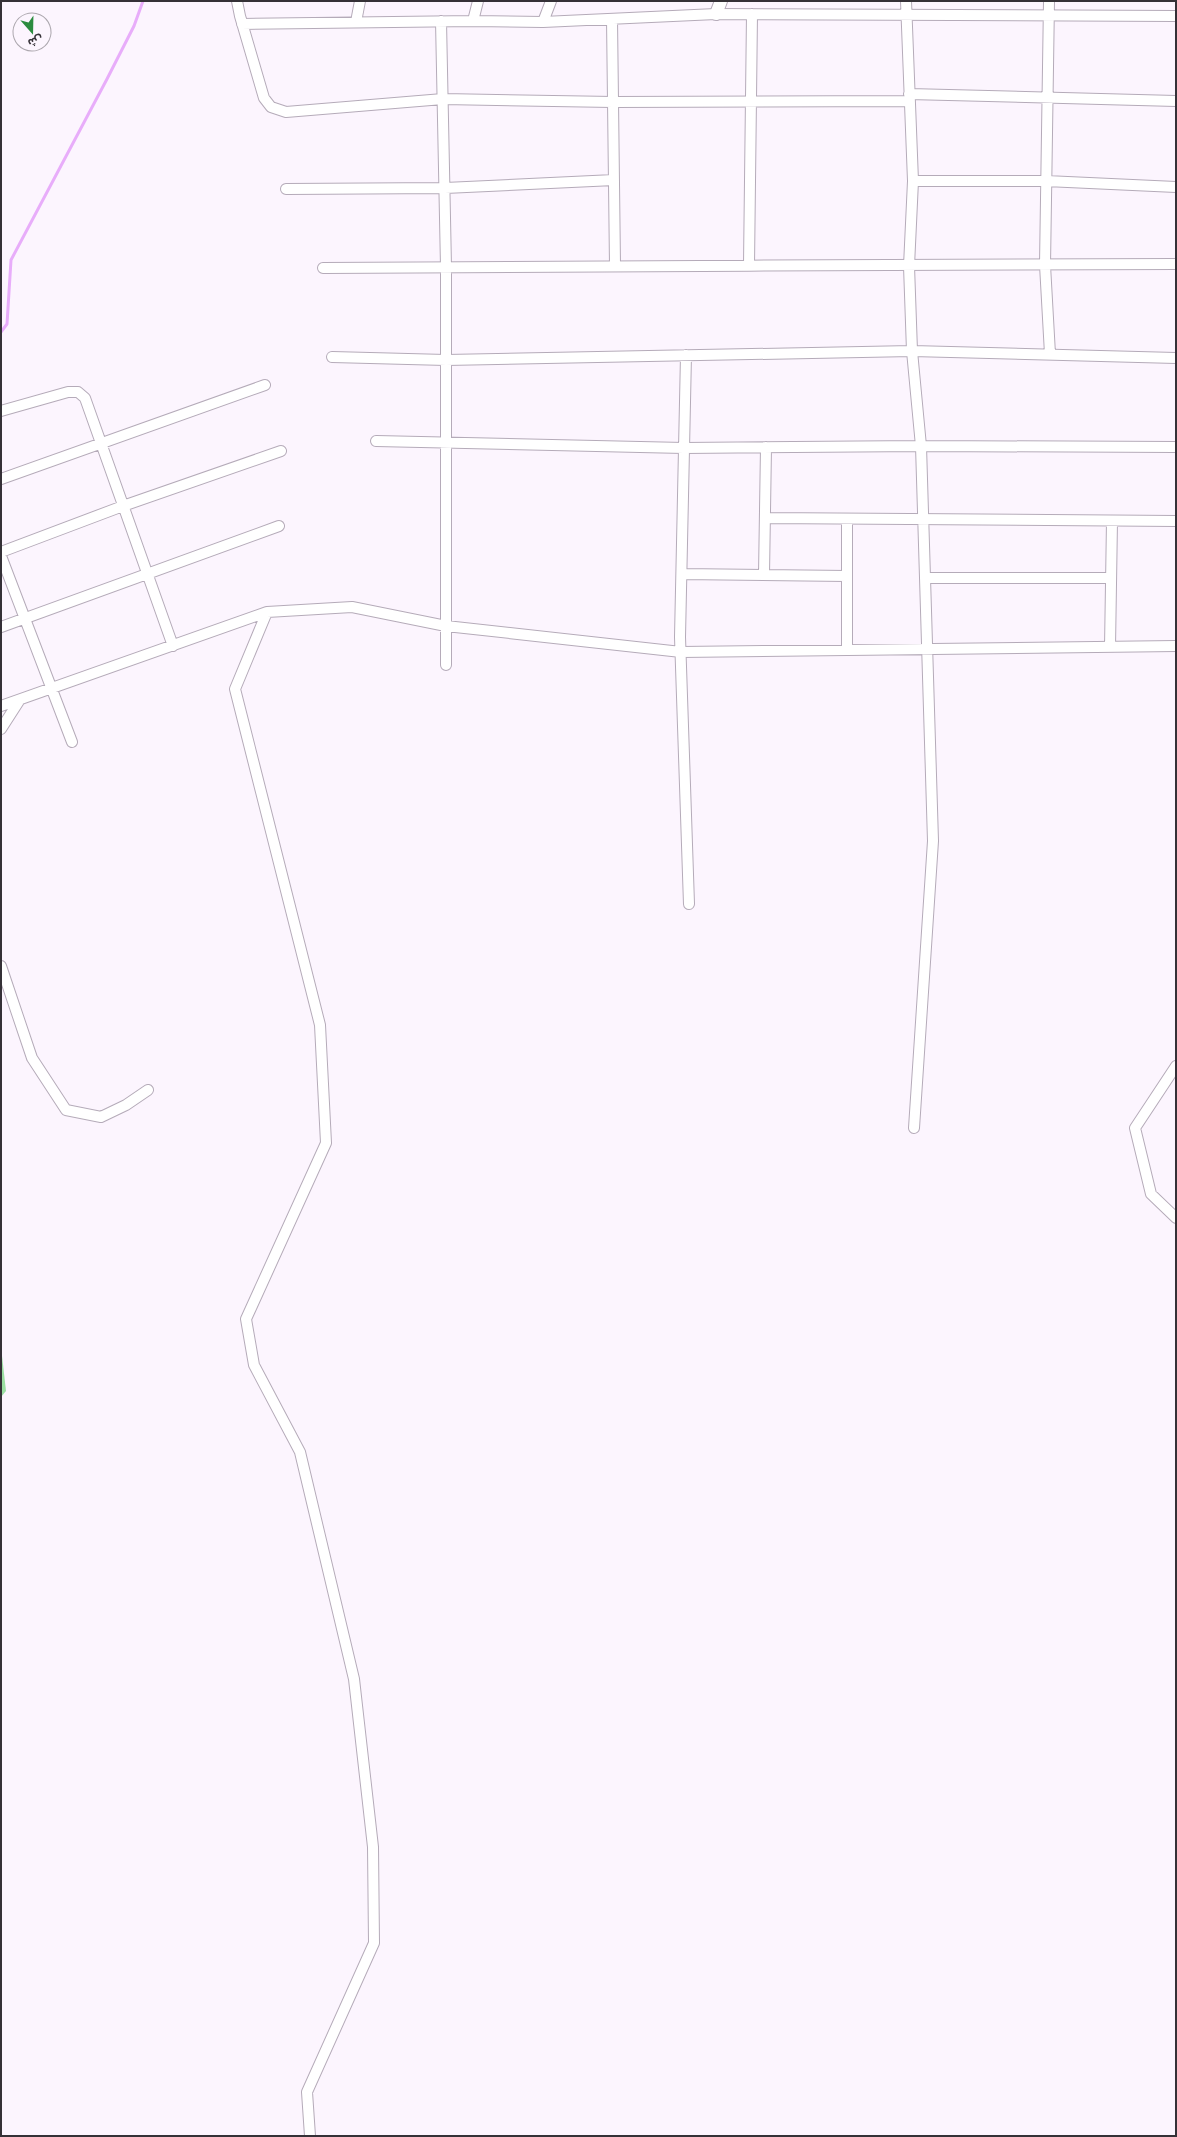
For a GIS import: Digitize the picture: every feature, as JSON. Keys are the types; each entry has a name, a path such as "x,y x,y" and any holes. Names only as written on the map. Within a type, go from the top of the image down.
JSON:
{"street":[{"path":"238,1 242,24 264,98 271,107 286,112 443,100 613,102 909,98 1048,98 1176,102"},
{"path":"356,22 360,1"},
{"path":"473,21 478,1"},
{"path":"543,22 551,1"},
{"path":"716,14 721,1"},
{"path":"906,1 913,181 909,266 912,351 921,446 933,841 914,1128"},
{"path":"1049,1 1045,265 1050,354"},
{"path":"242,24 441,21 543,22 716,14 1176,16"},
{"path":"749,265 752,14"},
{"path":"612,19 615,265"},
{"path":"441,21 446,267 446,665"},
{"path":"286,189 445,188 614,180"},
{"path":"913,181 1046,181 1176,187"},
{"path":"323,268 615,265 909,266 1176,264"},
{"path":"332,357 446,360 912,351 1176,358"},
{"path":"686,355 681,652 688,904"},
{"path":"1,478 264,385"},
{"path":"1,411 68,392 78,392 85,398 173,646"},
{"path":"376,441 684,448 921,446 1176,447"},
{"path":"764,575 766,447"},
{"path":"1,552 123,506 281,451"},
{"path":"765,518 1176,522"},
{"path":"846,650 847,519"},
{"path":"1110,646 1112,521"},
{"path":"1,627 148,575 279,526"},
{"path":"1,556 72,742"},
{"path":"682,574 847,576"},
{"path":"926,578 1111,578"},
{"path":"1,706 52,690 267,612 352,607 446,626 681,652 1176,646"},
{"path":"267,612 235,689 320,1025 326,1143 246,1319 254,1365 300,1452 313,1505 354,1679 373,1847 374,1943 308,2092 310,2136"},
{"path":"1,729 19,700"},
{"path":"1,966 32,1058 66,1110 101,1117 126,1105 148,1090"},
{"path":"1176,1066 1135,1128 1151,1194 1176,1218"}],"green space":[{"path":"1,1347 6,1391 1,1397"}],"waterway":[{"path":"1,332 7,324 11,260 107,79 134,26 143,1"}]}
